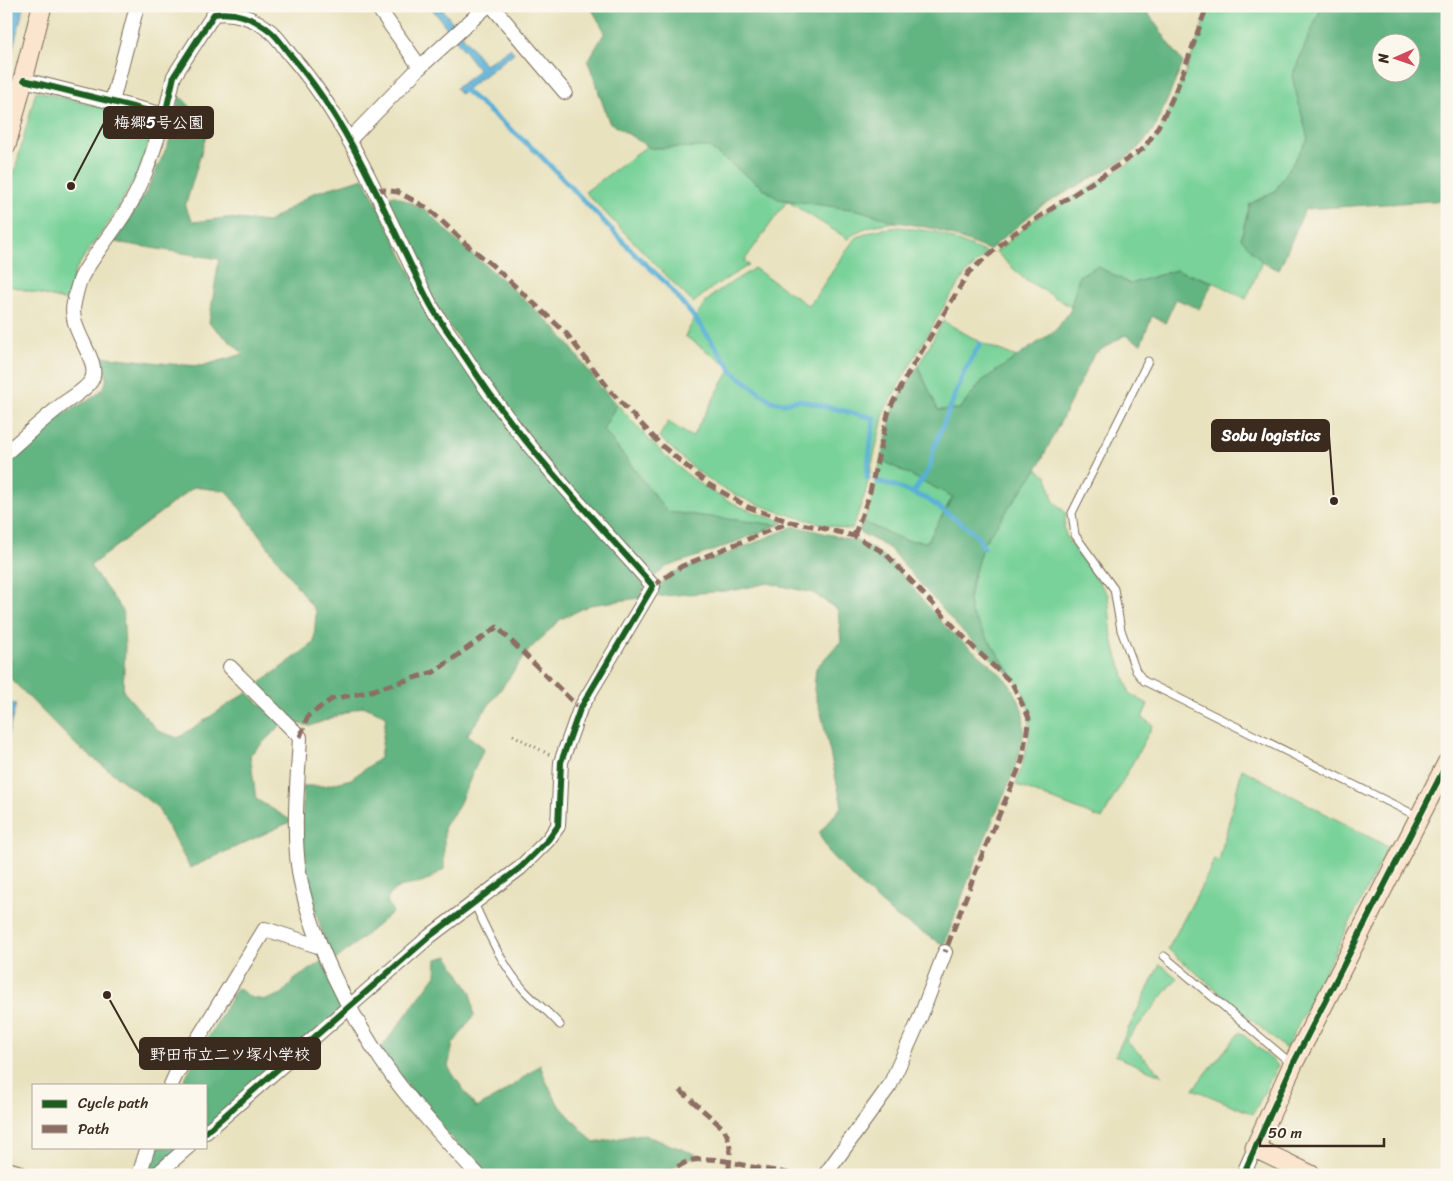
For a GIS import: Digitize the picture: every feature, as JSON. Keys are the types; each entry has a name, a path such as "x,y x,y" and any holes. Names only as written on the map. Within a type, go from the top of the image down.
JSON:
{"street":[{"path":"6,146 42,6"},
{"path":"112,102 137,6"},
{"path":"377,6 420,67"},
{"path":"349,140 420,67 487,6"},
{"path":"492,6 565,92"},
{"path":"6,453 59,406 90,383 94,374 94,365 73,320 73,307 82,275 128,209 148,166 165,115 174,76 214,14 225,10 244,16 270,31 312,80 349,140 376,190 431,306 494,400 548,468 653,586 580,709 562,762 558,826 548,840 520,868 430,936 208,1130"},
{"path":"24,80 165,115"},
{"path":"230,667 300,737 296,847 298,861 304,896 321,946 338,985 376,1052 395,1080 478,1175"},
{"path":"1242,1175 1293,1064 1447,763"},
{"path":"172,1084 175,1076 265,929 321,946"},
{"path":"825,1175 890,1085 918,1023 945,952"},
{"path":"139,1175 148,1148"},
{"path":"156,1175 187,1148"},
{"path":"1255,1148 1311,1175"},
{"path":"6,1171 19,1175"}],"lane":[{"path":"1148,361 1072,513 1075,536 1114,589 1121,630 1136,671 1144,681 1419,818"},
{"path":"474,903 489,936 507,966 525,990 560,1025"},
{"path":"1164,956 1293,1064"}],"path":[{"path":"513,735 562,762"}],"green space":[{"path":"590,6 1143,6 1183,63 1156,126 1142,145 1125,159 1040,207 989,250 936,229 897,222 858,210 778,199 708,147 650,148 609,122 588,61 605,32"},
{"path":"1210,6 1322,6 1292,76 1308,139 1275,191 1250,204 1241,237 1262,262 1246,299 1213,282 1176,270 1130,284 1097,266 1079,276 1071,307 1023,278 996,252 1035,219 1130,163 1154,141 1163,125 1189,63"},
{"path":"1322,6 1447,6 1447,200 1305,209 1279,270 1262,262 1241,238 1250,204 1275,191 1308,139 1292,76"},
{"path":"36,91 156,121 139,171 112,218 75,271 67,301 6,285 6,204"},
{"path":"180,96 209,126 185,207 193,222 226,218 268,222 313,193 364,178 429,309 644,585 644,590 639,598 590,605 561,619 530,649 467,735 484,748 457,809 444,826 444,869 424,882 402,886 394,890 387,901 393,912 332,963 302,868 303,786 325,786 351,779 380,758 386,716 363,706 310,726 295,723 255,687 314,643 316,612 227,491 194,487 90,566 123,611 125,647 123,691 158,731 178,738 247,692 282,724 250,755 256,799 292,821 190,868 157,807 76,745 6,674 6,462 48,424 88,401 99,392 106,382 106,372 100,356 201,366 244,354 209,323 219,259 115,242 148,189 169,142"},
{"path":"647,146 650,148 708,147 778,199 858,210 897,222 864,228 848,239 787,201 744,261 749,265 713,287 693,303 585,192"},
{"path":"393,195 428,212 465,249 489,268 562,336 600,386 617,404 603,429 668,512 778,525 721,548 666,567 657,575 652,575 569,487 500,400 435,305 391,213 389,197"},
{"path":"899,227 936,232 987,253 965,275 947,301 885,409 865,494 852,529 844,529 790,515 737,496 705,477 659,437 668,422 692,437 731,368 685,336 702,307 714,295 754,268 809,306 855,238 876,230"},
{"path":"1097,266 1130,284 1176,270 1213,282 1199,309 1176,299 1165,323 1152,316 1141,344 1125,335 1094,354 1037,469 983,544 972,581 969,600 971,613 1016,681 959,628 889,548 861,533 859,530 863,522 904,540 927,542 953,497 881,460 893,409 918,366 938,410 960,409 982,381 1056,330 1070,311 1079,276"},
{"path":"943,321 984,344 1017,357 982,381 960,409 938,410 918,366"},
{"path":"617,404 666,456 693,479 730,502 784,522 778,525 668,512 603,429"},
{"path":"881,460 953,496 927,542 904,540 863,522 873,497"},
{"path":"1037,469 1047,476 1053,500 1066,513 1064,529 1068,540 1108,595 1112,639 1130,694 1148,704 1142,718 1153,725 1102,819 1016,785 1029,740 1029,711 1023,692 971,613 969,600 972,581 983,544"},
{"path":"795,526 856,541 882,555 904,576 933,613 952,633 1002,675 1010,685 1021,706 1024,730 1016,764 944,945 895,916 856,881 830,854 819,833 842,806 814,690 816,668 841,641 838,610 813,593 768,583 736,590 652,597 669,574 727,554"},
{"path":"1242,769 1388,847 1286,1049 1168,949 1214,859 1219,861"},
{"path":"448,956 471,993 474,1015 453,1044 448,1067 476,1108 500,1095 540,1065 558,1104 594,1143 641,1134 703,1157 690,1158 661,1175 484,1175 449,1136 379,1051 436,975 437,959"},
{"path":"322,961 345,1006 208,1127 208,1084 182,1084 237,988 252,998 266,1000 282,994 294,980"},
{"path":"1160,964 1177,978 1126,1041 1163,1076 1115,1056"},
{"path":"1240,1032 1278,1065 1253,1114 1193,1089"},
{"path":"157,1148 184,1148 152,1175 149,1175"}],"water":[{"path":"6,6 24,6 6,75"},
{"path":"430,6 440,6 485,65 510,48 514,53 460,94 456,88 479,70"},
{"path":"6,702 16,704 6,742"}],"waterway":[{"path":"463,87 537,152 637,256 664,281 698,322 734,373 771,401 783,403 799,400 874,418 868,479"},
{"path":"913,493 929,470 934,448 964,372 980,344"},
{"path":"876,481 895,486 927,499 970,529 984,548"}],"marked path":[{"path":"854,536 869,496 889,410 906,377 969,272 1013,234 1143,149 1154,134 1172,99 1207,6"},
{"path":"376,189 398,192 429,209 566,333 613,394 661,445 708,484 748,507 790,522 854,536 885,553 974,648 1012,683 1029,718 1022,761 982,855 945,952"},
{"path":"653,586 682,566 790,522"},
{"path":"300,737 308,716 332,699 367,692 434,672 497,627 580,709"},
{"path":"680,1090 723,1128 726,1133 730,1144 728,1175"},
{"path":"665,1175 686,1162 702,1159 723,1161 793,1175"}],"cycle path":[{"path":"24,80 165,115 174,76 214,14 222,13 244,16 264,26 279,40 334,114 368,176 430,304 483,384 511,423 550,471 653,586 580,709 561,762 558,826 548,840 520,868 430,936 208,1130"},
{"path":"1243,1175 1293,1064 1447,763"}],"place":[{"name":"梅郷5号公園","path":"71,186"},
{"name":"Sobu logistics","path":"1334,501"},
{"name":"野田市立二ツ塚小学校","path":"107,995"}]}
